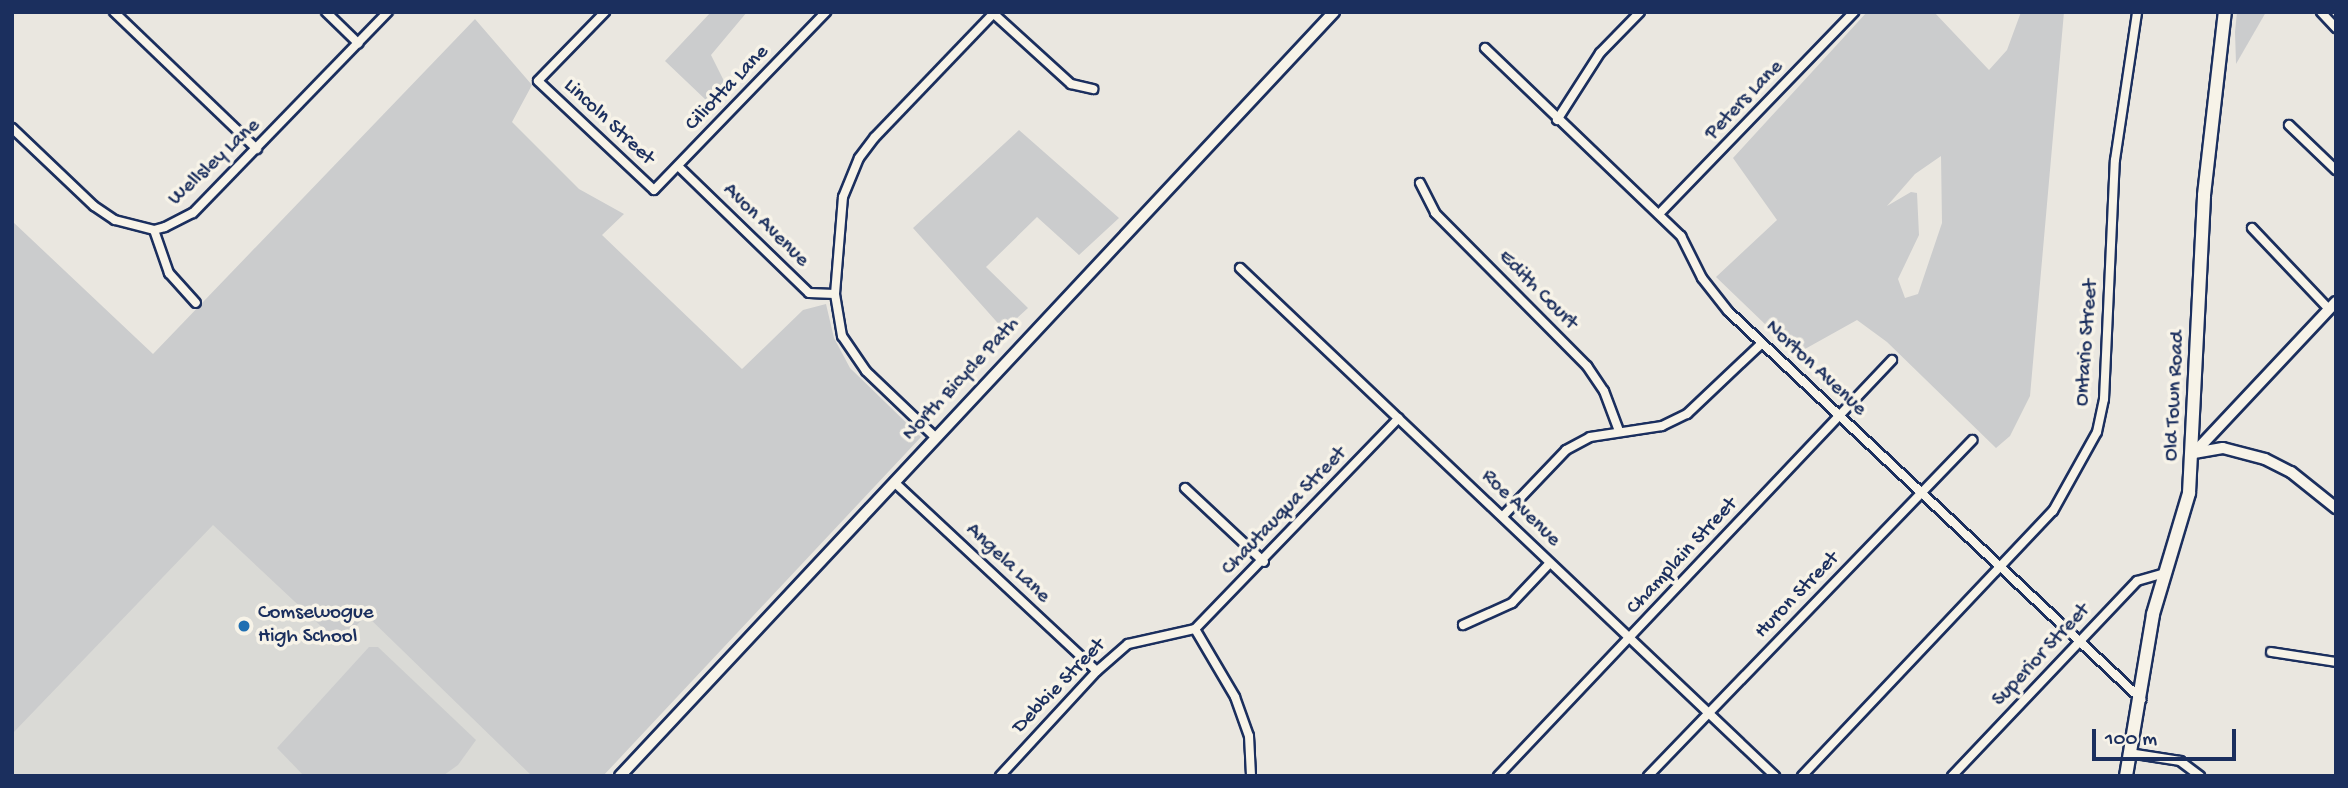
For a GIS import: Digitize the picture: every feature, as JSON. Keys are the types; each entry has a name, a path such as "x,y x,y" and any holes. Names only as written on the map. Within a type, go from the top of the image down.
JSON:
{"main road":[{"name":"Old Town Road","path":"2126,776 2141,699 2153,614 2189,493 2194,453 2204,195 2225,12"}],"street":[{"path":"114,12 257,149"},
{"path":"326,12 358,43"},
{"name":"Wellsley Lane","path":"12,128 94,206 115,220 155,230 193,213 388,12"},
{"name":"Lincoln Street","path":"605,12 538,81 654,190"},
{"name":"Ciliotta Lane","path":"654,190 826,12"},
{"name":"North Bicycle Path","path":"620,776 934,436 1334,12"},
{"path":"1558,120 1600,53 1640,12"},
{"name":"Peters Lane","path":"1659,214 1854,12"},
{"name":"Ontario Street","path":"1802,776 2053,511 2097,432 2104,399 2115,160 2137,12"},
{"path":"2321,12 2336,28"},
{"path":"934,436 853,355 842,336 835,294 843,197 859,158 994,13 1070,84 1093,89"},
{"name":"Norton Avenue","path":"1485,48 1659,214 1690,248 1712,293 1762,343 2078,644 2141,699"},
{"path":"2289,125 2336,170"},
{"name":"Avon Avenue","path":"678,166 809,293 835,294"},
{"name":"Edith Court","path":"1420,183 1435,213 1587,366 1604,391 1619,431"},
{"path":"2194,453 2332,306 2252,228"},
{"path":"155,230 169,274 196,303"},
{"name":"Roe Avenue","path":"1240,268 1775,776"},
{"path":"1503,516 1566,450 1590,438 1619,431 1662,426 1687,414 1762,343"},
{"name":"Champlain Street","path":"1498,776 1631,639 1892,360"},
{"name":"Chautauqua Street","path":"1195,629 1264,562 1399,418"},
{"name":"Huron Street","path":"1648,776 1972,440"},
{"path":"2194,453 2223,448 2265,459 2291,472 2336,508"},
{"name":"Angela Lane","path":"894,482 1097,671"},
{"path":"1185,488 1264,562"},
{"path":"1463,625 1512,603 1550,563"},
{"name":"Superior Street","path":"1952,776 2137,581 2165,573"},
{"path":"1195,629 1235,697 1249,736 1251,776"},
{"name":"Debbie Street","path":"1000,776 1097,671 1128,644 1195,629"},
{"path":"2271,652 2336,662"},
{"path":"2129,753 2180,761 2200,776"}],"shaded area":[{"path":"711,12 747,12 711,55 725,83 707,101 665,61"},
{"path":"1867,12 1934,12 1989,70 2007,50 2021,12 2064,12 2030,396 2010,436 1996,448 1887,342 1857,320 1796,354 1716,277 1777,220 1733,158","holes":["1941,156 1942,223 1918,294 1905,298 1898,279 1919,235 1917,193 1911,192 1887,206 1915,174"]},
{"path":"2237,12 2266,12 2236,64 2235,32"},
{"path":"475,19 532,85 512,122 579,189 624,214 602,235 742,369 803,310 826,304 834,338 850,368 921,437 603,776 532,776 366,615 340,644 213,525 12,734 12,221 153,354"},
{"path":"1019,130 1119,218 1079,255 1037,217 986,267 1028,308 1004,330 913,228"},
{"name":"Comsewogue High School","path":"235,476 550,776 12,776 12,718"},
{"path":"369,647 378,647 476,740 458,765 444,775 304,776 277,748"}],"place":[{"name":"Comsewogue High School","path":"244,626"}]}
